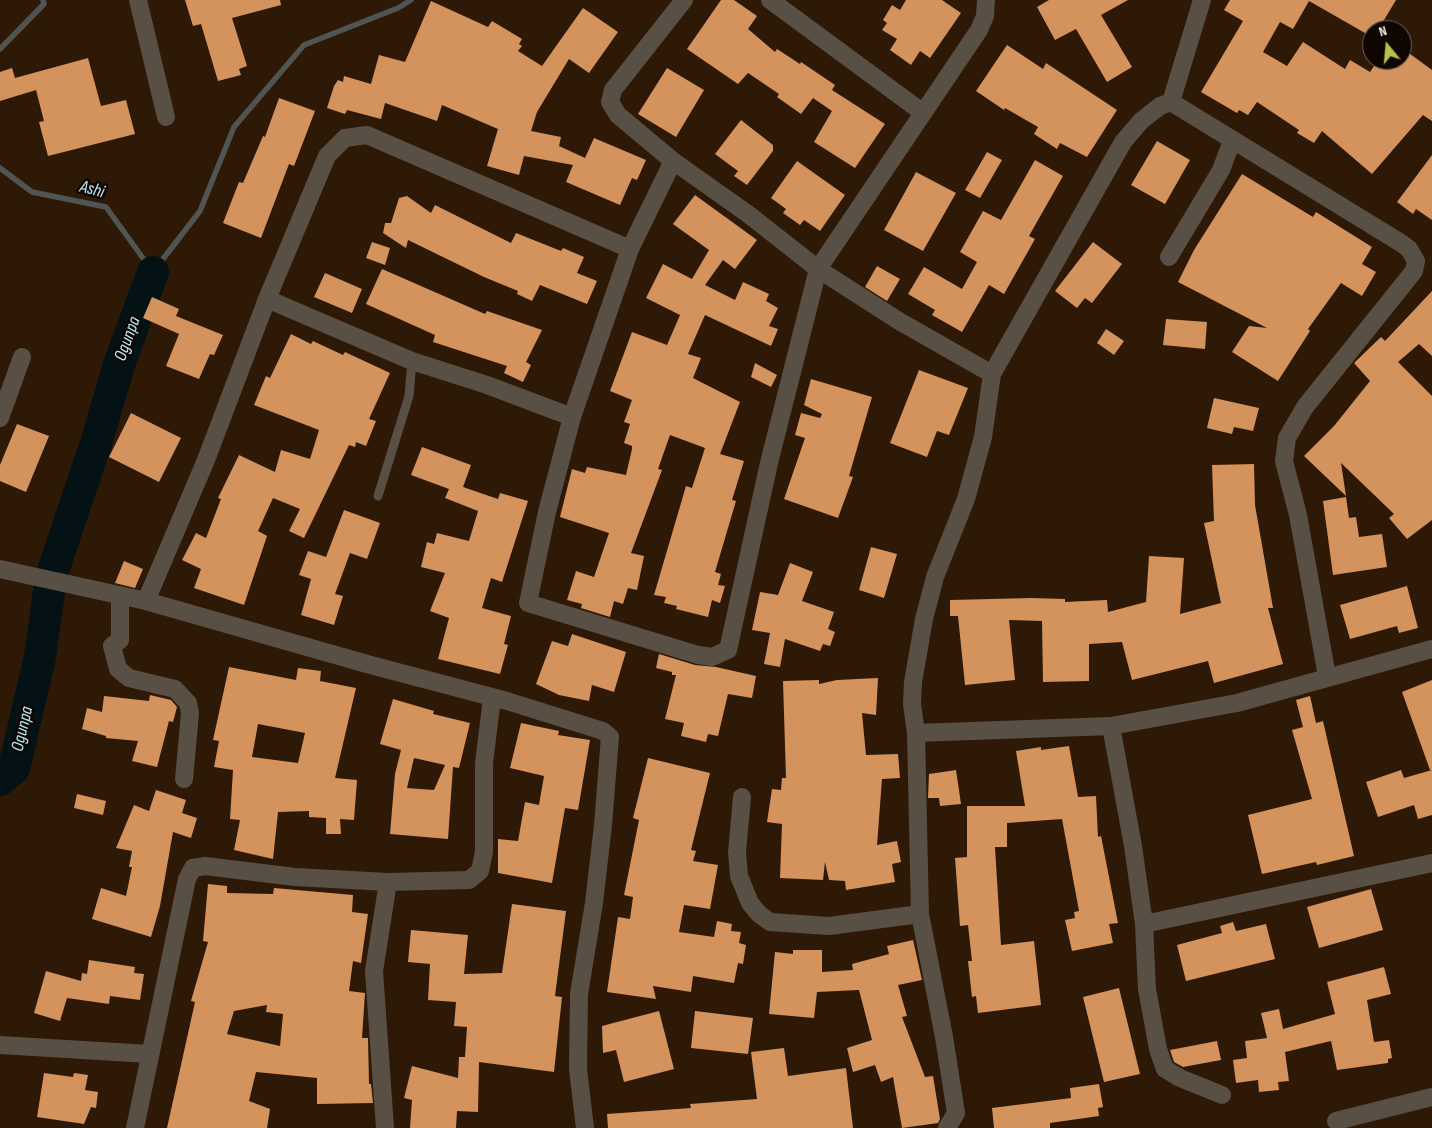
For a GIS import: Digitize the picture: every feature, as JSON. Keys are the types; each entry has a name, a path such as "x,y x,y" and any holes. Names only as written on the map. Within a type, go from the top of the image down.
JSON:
{"street":[{"path":"138,0 166,117"},
{"path":"684,0 613,90 610,102 618,116 674,161 748,214 818,269 899,321 992,374"},
{"path":"770,0 922,112"},
{"path":"674,161 630,249 572,417 547,512 528,603 698,655 712,657 728,650 769,463 818,269 979,30 985,16 986,0"},
{"path":"1171,102 1202,0"},
{"path":"1171,102 1401,243 1409,249 1416,260 1414,271 1305,407 1287,438 1284,461 1298,515 1327,676"},
{"path":"947,1128 956,1114 944,1037 920,914 916,733 912,704 913,682 924,619 935,577 966,499 984,437 992,374 1123,142 1140,121 1160,106 1171,102"},
{"path":"146,601 206,460 267,299 327,156 345,138 367,135 630,249"},
{"path":"1168,257 1221,170 1232,141"},
{"path":"267,299 412,361 487,385 572,417"},
{"path":"0,418 22,357"},
{"path":"0,569 146,601 492,698 603,731 610,737 597,883 579,994 578,1069 585,1128"},
{"path":"120,595 120,640 112,646 118,669 129,678 175,689 181,692 188,703 190,713 184,779"},
{"path":"916,733 1111,726 1237,703 1327,676 1432,649"},
{"path":"135,1128 187,879 194,868 205,866 295,877 388,882 469,880 480,872 484,852 484,763 492,698"},
{"path":"1111,726 1133,846 1144,924 1147,989 1158,1049 1166,1069 1180,1078 1222,1095"},
{"path":"742,797 737,852 739,876 750,903 759,914 770,922 829,926 920,914"},
{"path":"1144,924 1432,863"},
{"path":"385,1128 374,971 388,882"},
{"path":"0,1045 149,1054"},
{"path":"1336,1121 1432,1097"}],"lane":[{"path":"378,496 408,396 412,361"}],"building":[{"path":"185,0 280,0 281,5 232,18 247,66 239,69 241,75 218,81 201,24 193,26"},
{"path":"721,0 734,0 757,16 748,29 775,52 777,49 800,64 801,62 835,85 832,90 885,124 855,168 814,142 832,111 813,98 801,114 777,97 779,94 748,73 738,84 687,49"},
{"path":"906,0 942,0 961,13 930,58 920,51 911,65 890,50 897,39 882,30 887,23 883,20 892,5 900,10"},
{"path":"1049,0 1128,0 1101,15 1132,67 1107,82 1076,29 1055,40 1037,7"},
{"path":"1230,0 1396,0 1384,20 1362,20 1362,31 1309,1 1293,29 1280,22 1263,52 1287,66 1303,42 1345,69 1350,60 1362,67 1362,70 1370,72 1371,70 1412,70 1412,55 1432,70 1432,121 1423,115 1372,174 1322,131 1314,143 1297,133 1299,130 1257,102 1248,115 1239,110 1237,113 1201,92 1243,21 1224,10"},
{"path":"431,1 488,27 492,21 522,39 519,44 522,46 518,51 542,66 583,8 618,32 589,73 569,59 537,112 531,131 561,137 559,146 585,158 594,138 646,160 637,180 632,178 620,205 566,182 573,165 524,156 519,175 487,166 498,129 442,105 437,121 385,103 381,119 347,110 345,114 327,108 334,86 338,80 343,82 344,76 371,84 379,55 405,62"},
{"path":"1007,45 1043,69 1046,63 1117,110 1087,157 1060,143 1057,149 1034,134 1038,127 1005,108 1004,110 976,91"},
{"path":"88,58 101,106 126,100 135,134 48,156 39,122 44,121 36,90 0,101 0,72 12,68 15,78"},
{"path":"667,68 704,90 676,137 638,114"},
{"path":"279,98 315,111 294,166 289,164 261,238 223,223 239,182 243,183 263,136 265,137"},
{"path":"741,120 773,145 773,151 747,185 734,176 738,171 715,154"},
{"path":"1157,141 1190,160 1165,204 1131,185"},
{"path":"987,152 1002,160 980,198 965,190"},
{"path":"1432,155 1432,220 1416,209 1413,214 1397,202"},
{"path":"1035,160 1063,176 1029,236 1035,239 1004,294 989,285 962,332 932,315 935,310 908,294 924,267 962,289 977,262 960,252 983,211 1001,220"},
{"path":"797,161 845,195 820,231 804,220 800,225 783,213 786,209 771,198"},
{"path":"916,172 956,193 923,251 884,230"},
{"path":"1242,174 1313,217 1316,212 1372,247 1362,264 1376,272 1362,296 1341,283 1308,329 1310,331 1278,381 1232,352 1249,326 1267,328 1178,282 1194,250"},
{"path":"695,195 757,240 735,269 723,260 705,285 735,300 743,282 769,294 766,301 778,308 769,326 778,329 771,346 705,315 688,354 701,358 693,378 740,402 720,454 744,461 732,500 736,501 715,572 721,574 718,585 725,586 720,603 712,600 708,617 676,609 677,606 664,603 666,597 654,595 686,486 692,488 705,448 670,435 658,469 662,470 631,553 644,556 637,590 628,588 623,604 614,601 610,617 581,608 582,604 567,600 576,571 594,577 609,533 560,517 572,469 585,473 587,467 626,475 632,446 624,443 630,424 624,422 632,400 610,391 632,332 667,345 680,315 646,298 663,264 692,279 709,250 673,224"},
{"path":"407,196 431,213 435,205 511,243 516,233 561,251 563,248 584,257 577,273 597,281 587,304 540,285 532,301 517,294 518,291 484,277 408,240 406,248 383,233 385,223 391,223 399,198"},
{"path":"372,242 390,248 385,265 366,258"},
{"path":"1093,242 1122,264 1092,303 1085,298 1077,308 1055,291"},
{"path":"877,266 900,279 887,301 865,287"},
{"path":"382,269 485,314 487,311 542,330 526,362 531,365 523,382 504,373 507,366 433,342 435,335 366,304"},
{"path":"325,273 362,289 352,313 314,297"},
{"path":"1432,291 1432,356 1419,344 1398,362 1432,396 1432,520 1407,539 1389,518 1394,514 1341,463 1346,496 1304,456 1334,426 1370,381 1354,363 1381,337 1385,341"},
{"path":"152,297 179,309 176,316 223,335 214,355 210,354 199,379 166,366 179,334 143,318"},
{"path":"1166,319 1207,322 1205,349 1163,345"},
{"path":"1106,329 1124,341 1114,355 1097,343"},
{"path":"291,334 311,344 313,341 343,355 345,352 390,373 369,419 376,421 366,446 356,442 355,447 349,445 304,538 289,531 300,509 273,498 258,531 267,536 244,605 194,588 201,569 182,560 196,533 206,538 221,499 218,498 239,455 275,472 281,450 310,459 319,430 254,405 266,376 270,378"},
{"path":"755,363 777,375 771,387 751,377"},
{"path":"919,370 968,388 949,435 937,431 927,457 890,443"},
{"path":"811,379 872,397 849,476 853,477 838,518 784,499 805,438 795,435 801,413 820,418 822,414 804,405"},
{"path":"1214,398 1259,408 1253,431 1234,427 1232,434 1207,428"},
{"path":"131,413 181,438 159,482 109,457"},
{"path":"17,424 49,436 26,492 0,481 0,465"},
{"path":"422,447 471,465 463,487 498,499 500,493 528,501 502,582 491,578 482,608 511,616 504,644 508,645 500,674 438,659 449,618 430,611 445,573 421,567 427,542 434,544 437,533 469,541 478,511 445,498 449,489 411,475"},
{"path":"1254,464 1255,505 1273,608 1268,608 1283,664 1214,683 1208,661 1132,680 1122,642 1089,644 1089,681 1043,682 1042,621 1009,620 1015,680 965,685 958,616 950,616 950,600 1032,598 1065,599 1065,602 1107,600 1108,612 1146,602 1149,556 1184,558 1180,614 1221,603 1204,523 1214,521 1212,465"},
{"path":"1346,497 1349,518 1356,517 1359,537 1382,534 1387,567 1333,575 1323,501"},
{"path":"344,510 380,523 367,559 350,553 335,594 343,596 334,625 301,615 311,579 299,575 308,551 326,557"},
{"path":"871,547 897,554 884,598 859,590"},
{"path":"124,561 143,569 135,588 115,583"},
{"path":"790,563 813,572 802,601 834,612 828,629 835,632 830,646 823,644 820,651 785,639 780,667 764,664 770,633 752,630 760,592 778,595"},
{"path":"1407,586 1418,628 1399,633 1397,626 1350,639 1340,605"},
{"path":"572,634 626,652 614,692 592,685 589,701 559,695 536,684 552,641 568,646"},
{"path":"659,654 695,665 716,667 756,676 752,698 728,694 718,736 708,734 706,742 681,736 684,723 665,719 676,675 672,675 672,672 656,668"},
{"path":"229,667 296,680 298,668 321,671 320,681 356,688 335,778 357,780 354,820 340,819 341,834 326,834 326,818 309,817 309,811 278,812 273,859 234,850 240,820 230,819 233,770 214,767 219,741 213,740","holes":["258,724 305,733 298,763 252,757"]},
{"path":"878,678 876,715 862,713 866,755 898,754 900,778 882,779 877,845 897,841 901,862 892,864 895,882 846,890 845,881 829,880 825,862 823,880 780,878 782,824 767,822 772,789 781,790 782,778 786,778 783,681 819,680 819,684 837,680"},
{"path":"1432,680 1432,770 1430,770 1402,692"},
{"path":"150,695 171,700 177,707 173,722 169,721 157,767 132,761 138,741 106,738 106,736 82,729 87,708 102,712 104,696 149,701"},
{"path":"1310,696 1316,723 1323,721 1354,856 1317,865 1316,862 1262,874 1248,815 1312,799 1292,730 1303,727 1296,700"},
{"path":"393,699 434,711 433,714 470,723 459,768 453,767 448,839 390,834 395,774 401,750 380,744","holes":["414,758 445,765 434,790 407,788"]},
{"path":"521,723 559,731 558,735 590,740 578,810 565,808 552,883 498,873 498,839 518,841 525,802 539,805 544,776 510,768"},
{"path":"1069,746 1078,797 1096,796 1098,837 1101,836 1118,923 1109,924 1113,943 1072,951 1065,920 1075,918 1074,912 1079,911 1062,819 1007,823 1007,847 995,847 1001,945 1034,941 1041,1005 978,1013 976,996 972,997 968,961 972,961 968,925 960,926 955,858 967,857 967,806 1025,806 1016,751 1041,747 1041,750"},
{"path":"648,758 710,773 691,850 696,851 693,861 718,865 710,909 684,905 679,932 714,937 717,921 732,924 731,931 741,932 739,943 746,945 743,964 738,963 734,983 693,976 691,992 653,986 656,999 607,992 618,917 630,919 633,897 624,895 639,820 633,818"},
{"path":"956,770 961,804 940,806 939,798 928,798 929,774"},
{"path":"1401,770 1404,778 1432,770 1432,815 1418,819 1414,805 1378,817 1366,782"},
{"path":"156,790 186,800 182,813 197,818 191,838 173,832 160,906 151,937 92,919 101,888 126,896 132,867 129,867 132,851 116,848 134,805 149,811"},
{"path":"77,794 106,801 103,815 74,808"},
{"path":"208,884 227,886 227,893 273,894 274,888 353,895 352,912 368,914 361,963 353,961 349,991 365,993 362,1038 368,1038 369,1084 371,1084 373,1103 317,1104 317,1078 256,1072 249,1101 270,1109 267,1128 167,1128 195,1002 191,1001 208,942 203,941","holes":["267,1005 266,1012 283,1014 280,1046 227,1034 234,1011"]},
{"path":"1371,889 1383,930 1319,948 1307,907"},
{"path":"512,904 566,911 555,996 562,997 554,1072 479,1062 478,1112 457,1111 456,1128 410,1128 412,1100 404,1098 412,1066 458,1078 459,1057 465,1057 467,1027 454,1026 456,1002 428,1000 430,964 408,962 411,930 468,935 464,974 502,973"},
{"path":"1233,922 1236,931 1266,924 1275,959 1186,981 1177,945 1222,933 1220,926"},
{"path":"913,940 922,980 898,985 907,1016 902,1017 925,1077 933,1076 940,1119 938,1123 902,1128 893,1077 881,1082 875,1065 853,1072 847,1048 872,1040 859,990 817,992 814,1018 769,1014 775,952 793,954 793,950 822,950 822,972 853,970 852,964 889,954 887,946"},
{"path":"89,960 135,967 134,973 144,974 140,1000 110,996 109,1004 67,998 60,1021 34,1013 46,971 81,981 82,973 87,974"},
{"path":"1384,967 1391,994 1367,1000 1374,1042 1389,1040 1392,1058 1388,1059 1388,1063 1337,1070 1331,1041 1285,1052 1289,1081 1278,1082 1279,1090 1259,1092 1258,1080 1236,1083 1233,1060 1247,1058 1245,1041 1267,1038 1261,1013 1279,1009 1283,1029 1335,1014 1327,982"},
{"path":"1119,988 1140,1074 1104,1082 1083,997"},
{"path":"659,1011 674,1069 624,1082 616,1050 603,1053 602,1026"},
{"path":"695,1011 753,1018 748,1054 691,1048"},
{"path":"1217,1041 1221,1060 1183,1067 1174,1062 1170,1050"},
{"path":"784,1048 788,1076 846,1068 853,1128 608,1128 607,1114 691,1108 690,1104 757,1099 751,1052"},
{"path":"44,1073 73,1077 74,1073 88,1075 85,1090 98,1092 96,1108 91,1107 84,1124 37,1117"},
{"path":"1099,1084 1103,1107 1098,1108 1099,1116 1050,1123 1050,1128 994,1128 992,1108 1071,1098 1070,1088"}],"waterway":[{"name":"Ashi","path":"0,49 44,4 43,0"},
{"name":"Ogunpa","path":"0,168 32,192 106,207 153,272 200,211 234,127 304,45 398,8 411,0"},
{"name":"Ogunpa","path":"0,780 14,768 40,657 51,577 96,443 120,362 153,272"}]}
